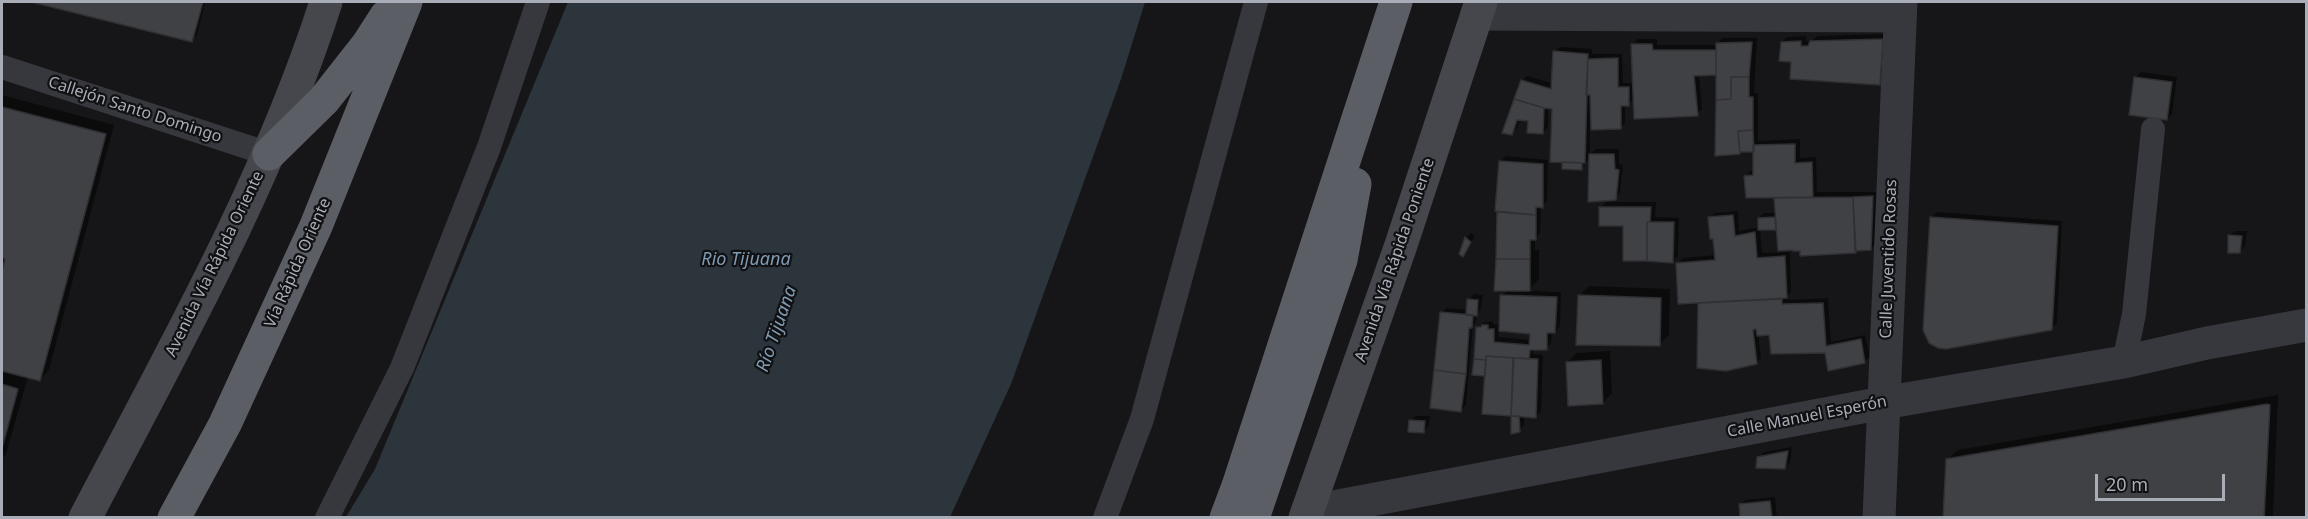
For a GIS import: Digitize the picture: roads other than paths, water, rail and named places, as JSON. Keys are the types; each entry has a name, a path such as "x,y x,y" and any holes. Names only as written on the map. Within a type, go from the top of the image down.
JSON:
{"highway":[{"path":"269,154 324,100 368,44 395,2"},
{"name":"Vía Rápida Oriente","path":"174,518 225,424 316,226 406,2"},
{"path":"1226,518 1396,2"},
{"path":"1253,518 1341,260 1351,211 1366,97"}],"main road":[{"name":"Avenida Vía Rápida Oriente","path":"85,518 200,300 269,154 327,2"},
{"name":"Avenida Vía Rápida Poniente","path":"1306,515 1401,245 1479,8"}],"street":[{"path":"1479,8 1900,9"},
{"name":"Calle Juventido Rosas","path":"1879,518 1900,9"},
{"name":"Calle Manuel Esperón","path":"1306,515 1883,403 2124,362 2207,342 2307,325"}],"lane":[{"path":"327,518 402,368 489,147 538,2"},
{"path":"1105,518 1142,419 1256,2"},
{"name":"Callejón Santo Domingo","path":"2,67 269,154"},
{"path":"2124,362 2134,314 2153,129"}],"water":[{"name":"Rio Tijuana","path":"568,2 1145,2 1121,79 1011,384 950,517 346,517 375,469"}],"water label":[{"name":"Río Tijuana","path":"777,329"}]}
